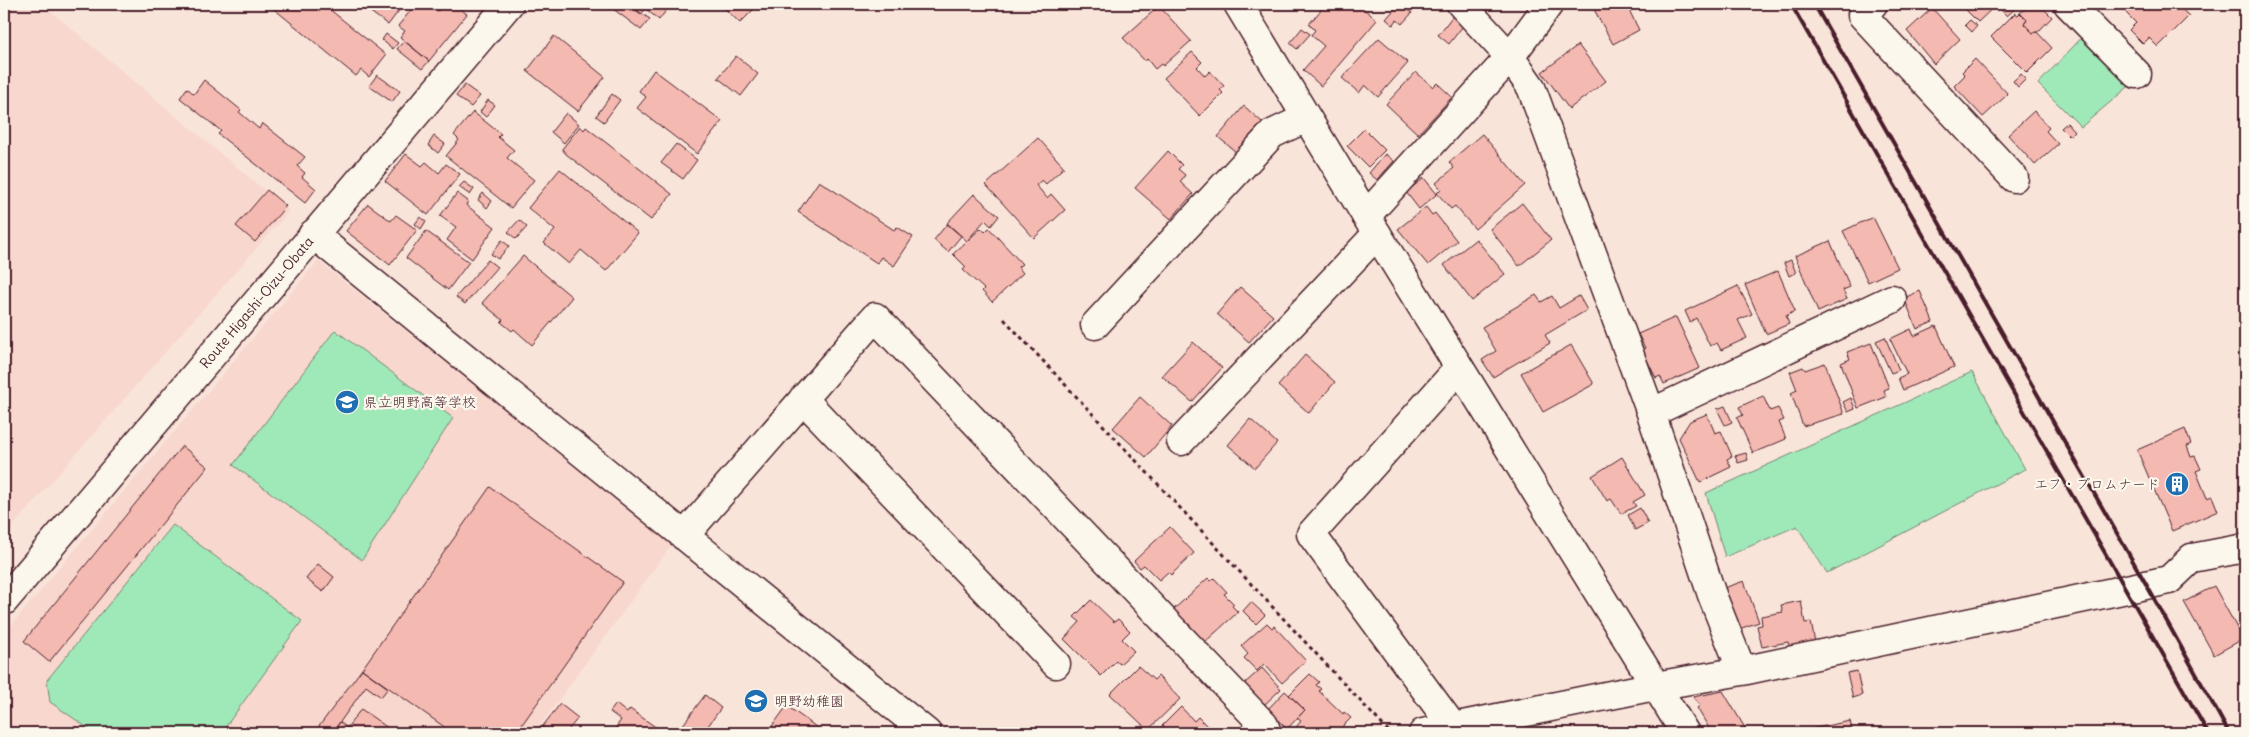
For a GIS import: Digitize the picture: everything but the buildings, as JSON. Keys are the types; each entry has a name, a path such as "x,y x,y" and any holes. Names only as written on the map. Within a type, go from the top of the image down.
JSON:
{"street":[{"name":"Route Higashi-Oizu-Obata","path":"4,601 509,4"},
{"path":"1238,4 1371,225 1685,733"},
{"path":"1461,4 1510,56 1531,87 1651,413 1712,595 1742,671"},
{"path":"1181,441 1371,225 1510,56 1549,4"},
{"path":"1873,4 1862,15 2014,178"},
{"path":"2068,4 2137,74"},
{"path":"1094,325 1272,134 1306,118"},
{"path":"313,234 928,733"},
{"path":"1651,413 1892,299"},
{"path":"684,536 875,317 1264,725 1267,733"},
{"path":"1453,727 1311,534 1459,368"},
{"path":"803,399 1056,664"},
{"path":"1423,733 1655,686 1742,671 2169,580 2192,558 2245,548"}],"path":[{"path":"704,4 708,7"},
{"path":"1004,319 1390,733"}],"shaded area":[{"path":"4,4 42,4 289,211 4,536"},
{"name":"県立明野高等学校","path":"318,261 673,543 539,727 547,733 4,733 4,634"}],"green space":[{"path":"2085,34 2134,82 2081,127 2038,84"},
{"path":"335,330 453,418 362,560 233,465"},
{"path":"1972,372 2025,469 1827,573 1797,526 1725,557 1706,493"},
{"path":"173,525 302,621 221,733 95,733 50,702 47,680"}],"railway":[{"path":"1791,4 2208,733"},
{"path":"1814,4 2146,584 2229,733"}],"place":[{"name":"県立明野高等学校","path":"347,402"},
{"name":"エフ・プロムナード","path":"2177,484"},
{"name":"明野幼稚園","path":"756,701"}]}
